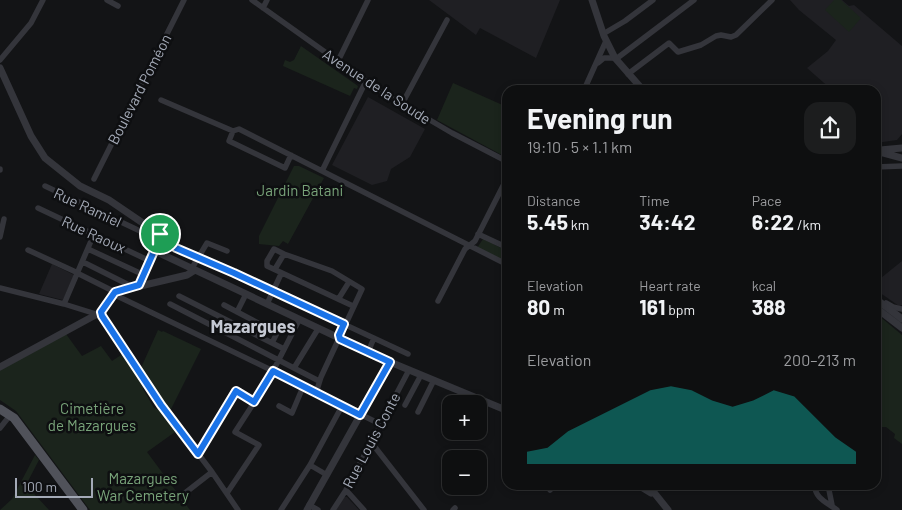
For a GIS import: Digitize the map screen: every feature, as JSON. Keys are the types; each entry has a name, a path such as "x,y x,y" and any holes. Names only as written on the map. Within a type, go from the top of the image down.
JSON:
{"main road":[{"path":"4,413 14,418 82,510"}],"street":[{"path":"0,60 31,23 43,0"},
{"path":"107,0 118,6"},
{"name":"Boulevard Poméon","path":"94,179 184,0"},
{"name":"Avenue de la Soude","path":"252,0 366,81 402,104 502,159"},
{"path":"263,8 267,0"},
{"path":"338,61 368,0"},
{"path":"592,0 605,37 616,59 638,85"},
{"path":"586,85 596,65 605,37 653,0"},
{"path":"596,65 604,58 616,59 694,0"},
{"path":"628,74 669,43 678,52 702,45 716,36 721,35 732,38 772,0"},
{"path":"402,104 446,20"},
{"path":"0,68 3,83 45,158 80,186 109,200 159,237 144,274 136,286"},
{"path":"322,171 366,81"},
{"path":"161,100 233,131 239,129 502,262"},
{"path":"233,131 229,141 285,168 291,155"},
{"path":"881,150 900,148"},
{"path":"895,166 892,156 894,150 900,148"},
{"path":"881,153 902,158"},
{"path":"881,167 902,166"},
{"name":"Rue Ramiel","path":"45,186 159,237 197,258 274,291 408,354"},
{"path":"438,301 465,249 475,241 502,188"},
{"name":"Rue Raoux","path":"38,208 150,261"},
{"path":"0,237 4,219"},
{"path":"64,304 94,234"},
{"path":"478,234 502,245"},
{"path":"0,367 99,313 113,294 123,289 186,274 193,269 197,258 207,243 227,251"},
{"path":"88,249 144,274"},
{"path":"316,393 340,339 339,335 362,289 332,271 274,249 267,261 267,266 353,306"},
{"path":"28,250 111,290 113,294 380,424"},
{"path":"154,251 390,362 502,408"},
{"path":"275,269 284,254"},
{"path":"82,262 136,286"},
{"path":"267,304 281,274"},
{"path":"339,298 349,282"},
{"path":"0,288 99,313 161,405 212,472 238,510"},
{"path":"123,289 121,294 123,298"},
{"path":"237,312 246,294"},
{"path":"180,296 284,349"},
{"path":"881,301 902,309"},
{"path":"881,302 902,319"},
{"path":"170,304 320,381"},
{"path":"224,305 277,333 272,343"},
{"path":"881,310 902,327"},
{"path":"227,494 259,445 235,432 273,371 299,320"},
{"path":"294,368 318,329"},
{"path":"368,352 374,338"},
{"path":"318,510 308,507 390,362"},
{"name":"Rue Louis Conte","path":"332,510 346,490 409,370"},
{"path":"405,405 421,375"},
{"path":"418,412 434,380"},
{"path":"279,406 292,413 304,387"},
{"path":"198,454 236,391 254,402"},
{"path":"281,510 310,465 342,406"},
{"path":"0,428 4,413"},
{"path":"371,442 424,510"},
{"path":"310,465 326,475"},
{"path":"185,493 212,472"},
{"path":"346,490 364,510"},
{"path":"653,490 668,510"},
{"path":"815,490 818,496 834,508"},
{"path":"829,490 834,508"}],"shaded area":[{"path":"429,0 560,0 536,58 480,28 476,35"},
{"path":"790,0 842,0 849,6 854,5 902,46 902,134 897,140 881,142 881,85 826,85 807,68 828,51 836,40 799,10"},
{"path":"368,97 425,129 410,157 391,169 387,181 372,185 332,165"},
{"path":"902,261 902,305 899,306 881,293 881,278"},
{"path":"52,264 74,275 63,300 39,294"},
{"path":"343,497 347,497 359,510 334,510"}],"green space":[{"path":"834,0 841,0 861,18 849,32 825,10"},
{"path":"301,46 358,86 357,89 354,88 350,96 283,66 285,60 290,62 294,60"},
{"path":"453,83 502,105 502,154 500,154 437,120"},
{"name":"Jardin Batani","path":"294,166 299,166 324,178 288,244 283,241 279,246 259,244 259,236"},
{"path":"483,239 502,248 502,260 477,248"},
{"path":"881,318 902,335 902,444 894,438 895,434 886,427 881,427"},
{"name":"Cimetière de Mazargues","path":"158,330 201,349 169,413 140,370"},
{"name":"Cimetière de Mazargues","path":"66,334 82,356 101,346 112,361 124,353 144,385 143,389 154,408 160,410 175,432 147,452 190,510 90,510 16,411 0,400 0,370"},
{"path":"35,455 39,460 26,485 49,510 0,510 12,499"}],"district":[{"name":"Mazargues","path":"253,326"}],"route":[{"path":"160,234 176,248 344,324 339,335 340,339 390,362 360,415 273,371 254,402 236,391 198,454 161,405 101,312 115,292 139,285 160,234"}],"park label":[{"name":"Mazargues War Cemetery","path":"143,486"}]}
